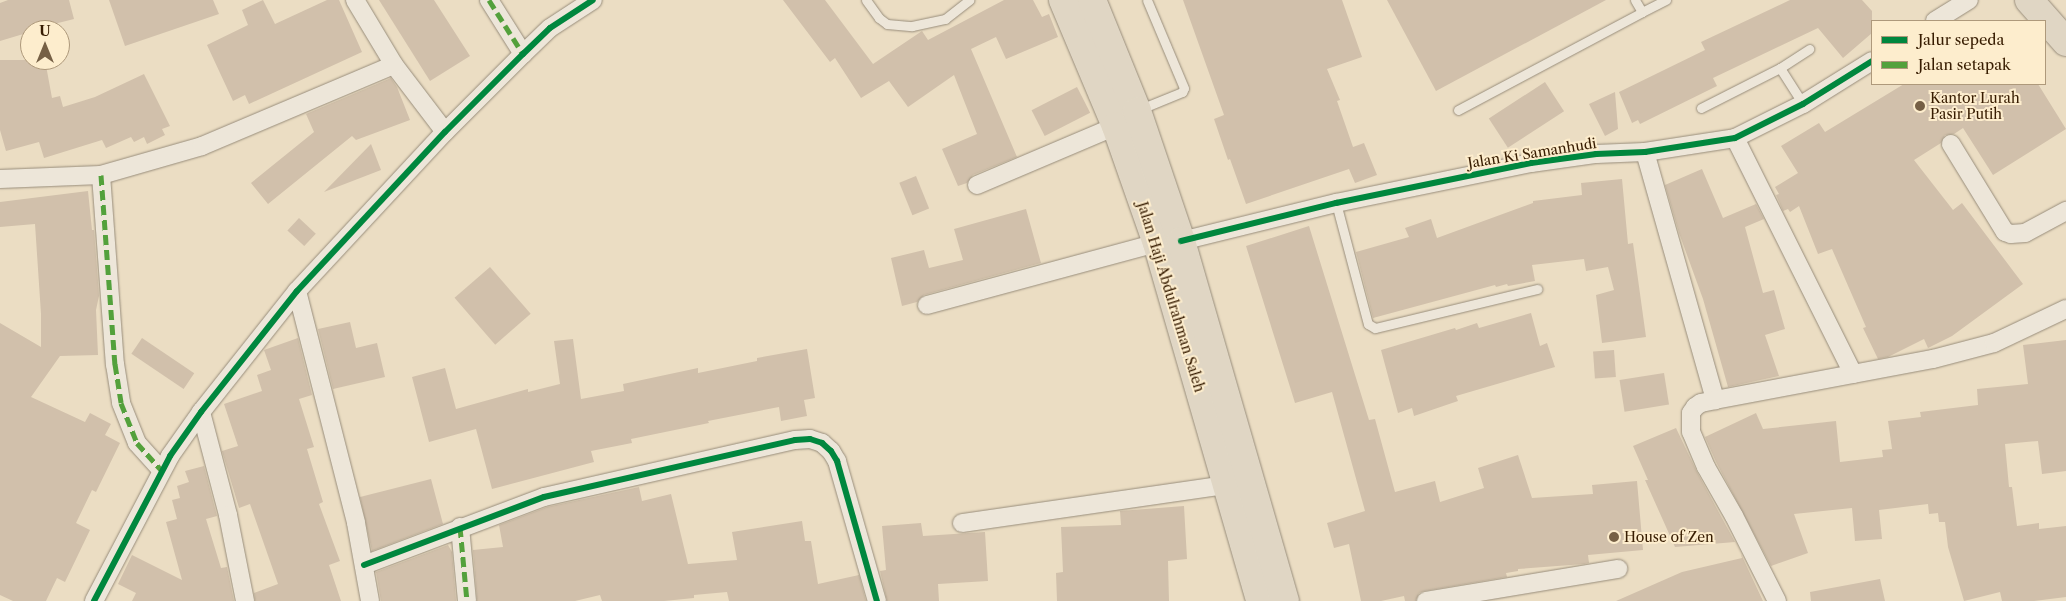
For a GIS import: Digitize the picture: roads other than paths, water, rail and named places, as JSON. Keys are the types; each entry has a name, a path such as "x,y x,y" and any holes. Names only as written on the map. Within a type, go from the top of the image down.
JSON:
{"highway":[{"name":"Jalan Haji Abdulrahman Saleh","path":"1062,0 1126,118"},
{"name":"Jalan Haji Abdulrahman Saleh","path":"1092,0 1126,118 1169,242 1285,601"},
{"path":"2029,0 2066,42"},
{"name":"Jalan Haji Abdulrahman Saleh","path":"1169,242 1226,485 1260,601"}],"street":[{"path":"355,0 394,64 445,132"},
{"path":"489,0 523,54"},
{"path":"94,601 161,470 201,412 296,291 445,132 523,54 550,28 593,0"},
{"path":"1937,20 1969,0"},
{"name":"Jalan Ki Samanhudi","path":"927,305 1169,242 1336,203 1530,163 1596,154 1645,152 1735,138 1803,104 1871,61"},
{"path":"0,179 101,175 202,146 394,64"},
{"path":"977,185 1126,118"},
{"path":"1735,138 1854,374"},
{"path":"1951,144 2005,232 2011,234 2024,233 2066,211"},
{"path":"1645,152 1715,400"},
{"path":"101,175 115,364 121,403 137,443 161,470"},
{"path":"296,291 356,523 370,601"},
{"path":"1777,601 1734,516 1706,467 1691,432 1691,413 1701,403 1933,359 1994,343 2066,309"},
{"path":"201,412 228,515 245,601"},
{"path":"364,565 544,496 795,440 810,439 822,443 831,450 837,461 877,601"},
{"path":"962,523 1226,485"},
{"path":"460,528 467,601"},
{"path":"1426,601 1618,569"}],"lane":[{"path":"866,0 879,18 887,24 912,26 945,18 969,0"},
{"path":"1126,118 1182,92 1184,88 1148,0"},
{"path":"1635,0 1642,12"},
{"path":"1458,110 1666,0"},
{"path":"1701,108 1780,68 1809,49"},
{"path":"1780,68 1803,104"},
{"path":"1336,203 1368,324 1375,328 1537,289"}],"place":[{"name":"Kantor Lurah Pasir Putih","path":"1920,106"},
{"name":"House of Zen","path":"1614,537"}]}
